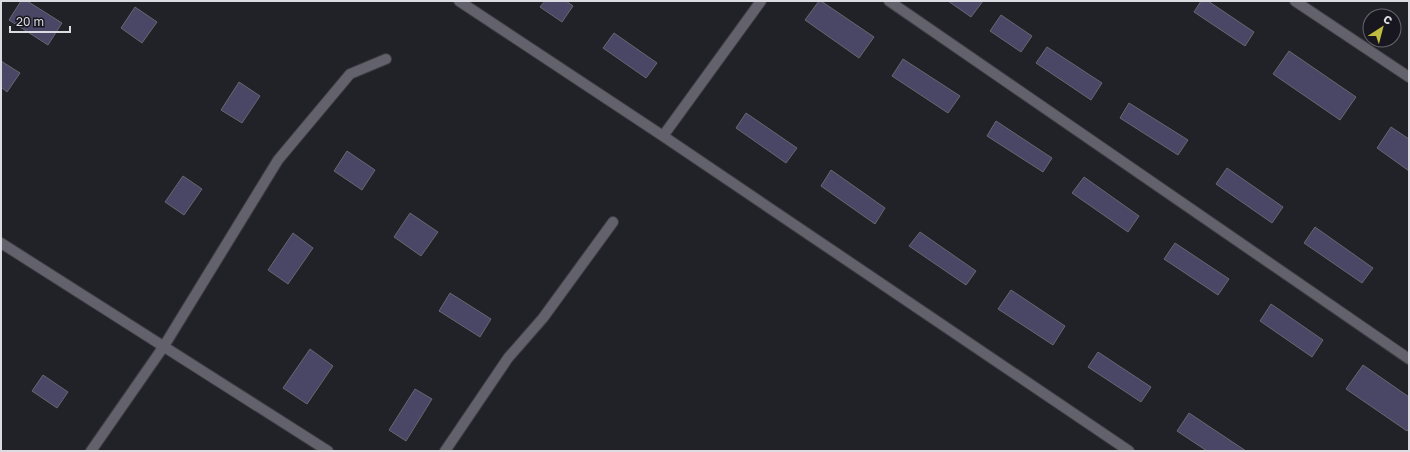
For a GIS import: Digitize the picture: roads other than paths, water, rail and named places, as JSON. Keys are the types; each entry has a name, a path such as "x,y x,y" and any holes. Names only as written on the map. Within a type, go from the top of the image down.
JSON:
{"street":[{"path":"459,1 663,136 1129,451"},
{"path":"663,136 761,1"},
{"path":"888,1 1409,359"},
{"path":"1296,1 1409,77"},
{"path":"92,451 164,346 278,160 350,74 386,59"},
{"path":"445,451 508,358 543,318 613,222"},
{"path":"1,243 328,451"}]}
